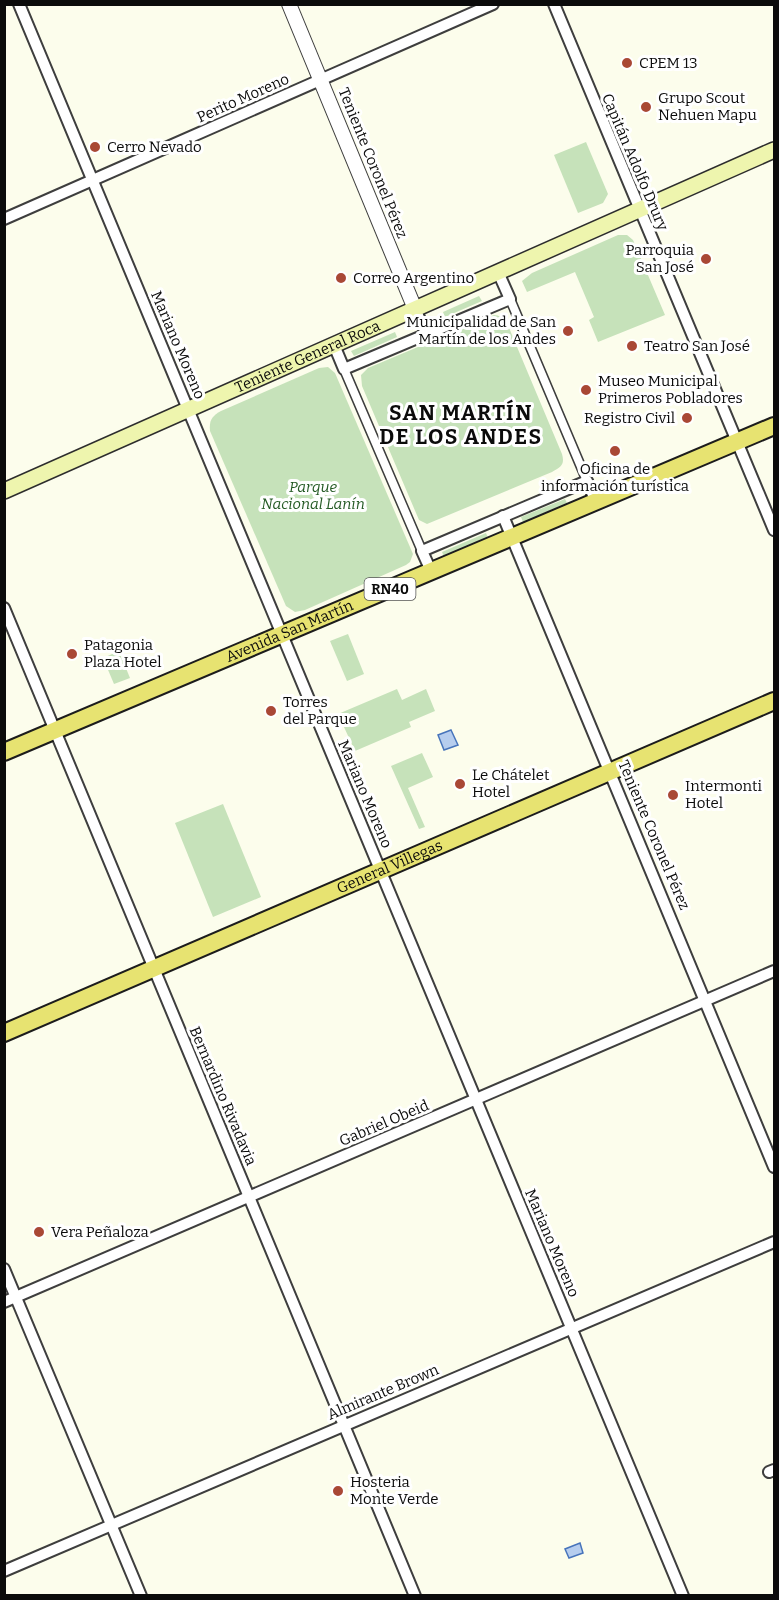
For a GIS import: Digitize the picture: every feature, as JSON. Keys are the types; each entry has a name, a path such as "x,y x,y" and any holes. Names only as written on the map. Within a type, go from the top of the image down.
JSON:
{"main road":[{"name":"Teniente General Roca","path":"4,491 774,150"},
{"name":"Avenida San Martín","path":"4,752 774,426"},
{"name":"General Villegas","path":"4,1033 774,702"}],"street":[{"name":"Mariano Moreno","path":"19,4 683,1596"},
{"name":"Teniente Coronel Pérez","path":"289,4 426,333"},
{"name":"Perito Moreno","path":"4,219 493,4"},
{"name":"Capitán Adolfo Drury","path":"554,4 774,530"},
{"path":"498,272 596,502"},
{"path":"344,369 510,299"},
{"path":"333,345 431,571"},
{"path":"422,551 587,481"},
{"name":"Teniente Coronel Pérez","path":"503,516 774,1167"},
{"name":"Bernardino Rivadavia","path":"4,608 415,1596"},
{"name":"Gabriel Obeid","path":"4,1302 774,971"},
{"name":"Almirante Brown","path":"4,1571 774,1242"},
{"path":"4,1269 141,1596"}],"green space":[{"path":"586,142 608,194 603,203 578,213 554,155"},
{"path":"618,235 627,235 633,240 665,315 598,342 589,320 594,317 575,272 527,292 522,281 532,273"},
{"path":"479,296 482,301 445,317 443,312"},
{"path":"494,315 504,319 508,325 562,454 563,463 552,472 427,524 419,520 362,386 361,375 368,368"},
{"path":"395,332 397,337 354,356 351,351"},
{"name":"Parque Nacional Lanín","path":"328,367 335,373 413,554 406,565 305,610 295,612 286,606 210,431 210,424 213,417 221,411 319,368"},
{"path":"565,499 567,503 523,522 521,517"},
{"path":"486,533 488,538 444,557 442,552"},
{"path":"348,634 364,674 347,681 330,641"},
{"path":"119,651 130,678 114,684 103,658"},
{"path":"397,689 402,700 426,689 435,711 409,722 411,727 355,751 338,714"},
{"path":"422,753 433,777 408,788 425,827 419,829 391,766"},
{"path":"223,804 261,897 213,917 175,823"}],"water":[{"path":"451,730 458,745 444,750 438,735"},
{"path":"580,1543 583,1553 569,1558 565,1549"}],"place":[{"name":"CPEM 13","path":"627,63"},
{"name":"Grupo Scout Nehuen Mapu","path":"646,107"},
{"name":"Cerro Nevado","path":"95,147"},
{"name":"Parroquia San José","path":"706,259"},
{"name":"Correo Argentino","path":"341,278"},
{"name":"Municipalidad de San Martín de los Andes","path":"568,331"},
{"name":"Teatro San José","path":"632,346"},
{"name":"Museo Municipal Primeros Pobladores","path":"586,390"},
{"name":"Registro Civil","path":"687,418"},
{"name":"Oficina de información turística","path":"615,451"},
{"name":"Patagonia Plaza Hotel","path":"72,654"},
{"name":"Torres del Parque","path":"271,711"},
{"name":"Le Chátelet Hotel","path":"460,784"},
{"name":"Intermonti Hotel","path":"673,795"},
{"name":"Vera Peñaloza","path":"39,1232"},
{"name":"Hosteria Monte Verde","path":"338,1491"}],"district":[{"name":"SAN MARTÍN DE LOS ANDES","path":"461,425"}]}
